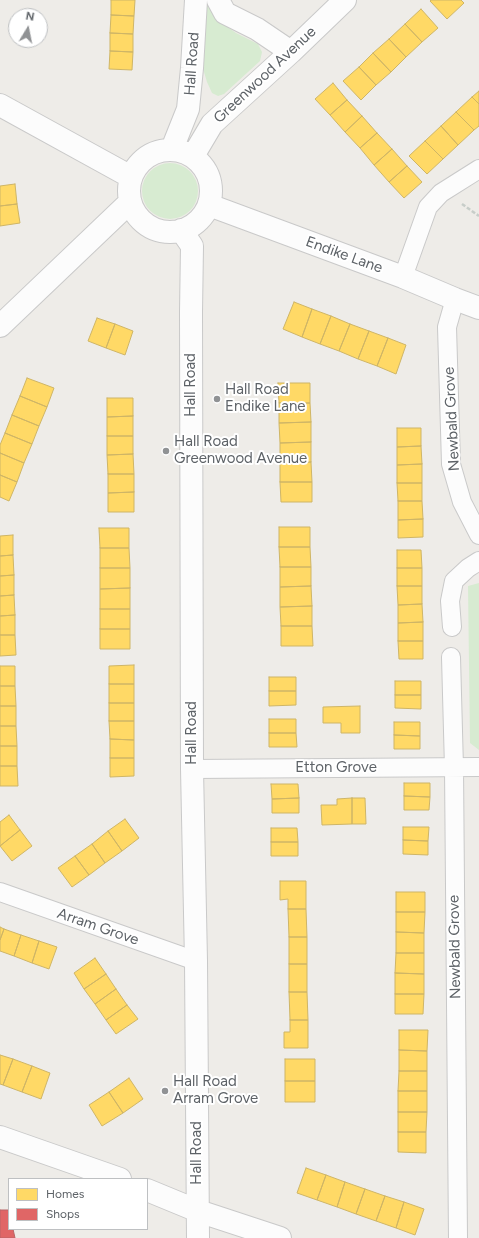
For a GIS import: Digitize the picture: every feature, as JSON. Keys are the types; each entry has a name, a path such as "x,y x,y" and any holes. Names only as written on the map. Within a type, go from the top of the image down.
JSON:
{"street":[{"name":"Hall Road","path":"172,149 188,109 196,0"},
{"path":"218,0 225,13 257,30 291,52"},
{"name":"Greenwood Avenue","path":"193,156 212,124 291,52 345,0"},
{"path":"0,105 131,177"},
{"path":"172,149 193,156 206,169 211,187 209,205 203,216 193,225 181,230 161,231 142,221 130,202 131,177 140,162 154,152 172,149"},
{"path":"403,277 428,207 441,194 479,169"},
{"path":"0,326 130,202"},
{"name":"Endike Lane","path":"209,205 403,277 455,300 479,308"},
{"name":"Hall Road","path":"181,230 192,246 192,769 196,961 198,1238"},
{"name":"Newbald Grove","path":"455,300 447,327 451,464 462,502 479,535"},
{"path":"452,628 450,601 454,581 468,568 479,561"},
{"name":"Newbald Grove","path":"451,657 454,768 458,1238"},
{"name":"Etton Grove","path":"192,769 479,767"},
{"name":"Arram Grove","path":"0,892 196,961"},
{"path":"0,1137 117,1178"},
{"path":"148,1190 198,1211 280,1238"}],"green space":[{"path":"205,0 218,20 236,33 258,44 262,52 260,61 224,94 218,96 212,93 201,62"},
{"path":"170,163 181,165 190,171 196,180 198,191 196,202 190,211 181,217 170,219 159,217 150,211 144,202 142,191 144,180 150,171 159,165"},
{"path":"479,583 479,750 470,743 468,586"}],"building: Homes":[{"path":"111,0 135,0 134,16 111,15"},
{"path":"461,0 464,3 447,19 430,1"},
{"path":"421,9 438,28 422,42 405,24"},
{"path":"111,15 134,16 133,34 110,33"},
{"path":"405,24 422,42 406,57 389,39"},
{"path":"110,33 133,34 133,52 110,51"},
{"path":"389,39 406,57 391,72 373,53"},
{"path":"110,51 133,52 132,70 109,69"},
{"path":"373,53 391,72 376,85 359,67"},
{"path":"359,67 376,85 361,100 343,81"},
{"path":"333,83 347,100 330,115 315,99"},
{"path":"479,91 479,104 472,97"},
{"path":"472,97 479,104 479,126 474,130 456,112"},
{"path":"347,100 362,116 345,132 330,115"},
{"path":"456,112 474,130 458,145 441,126"},
{"path":"362,116 377,133 360,148 345,132"},
{"path":"441,126 458,145 443,159 425,141"},
{"path":"377,133 392,149 374,165 360,148"},
{"path":"425,141 443,159 427,174 409,156"},
{"path":"392,149 407,166 389,182 374,165"},
{"path":"407,166 422,182 404,198 389,182"},
{"path":"15,184 17,204 0,206 0,186"},
{"path":"17,204 20,223 0,226 0,206"},
{"path":"294,302 312,309 302,337 283,329"},
{"path":"312,309 331,316 320,344 302,337"},
{"path":"331,316 350,324 339,351 320,344"},
{"path":"97,318 115,324 106,348 88,341"},
{"path":"115,324 133,331 125,355 106,348"},
{"path":"350,324 369,331 358,359 339,351"},
{"path":"369,331 388,338 377,366 358,359"},
{"path":"388,338 406,345 396,374 377,366"},
{"path":"27,378 54,388 47,407 20,396"},
{"path":"278,383 310,383 310,403 279,403"},
{"path":"20,396 47,407 39,426 12,415"},
{"path":"107,398 133,398 133,416 107,417"},
{"path":"279,403 310,403 311,422 279,423"},
{"path":"12,415 39,426 32,444 5,433"},
{"path":"133,416 133,436 107,436 107,417"},
{"path":"311,422 311,442 280,443 279,423"},
{"path":"397,428 421,428 421,446 397,447"},
{"path":"5,433 32,444 24,463 0,453 0,445"},
{"path":"107,436 133,436 133,454 107,455"},
{"path":"311,442 311,462 280,463 280,443"},
{"path":"421,446 422,464 397,465 397,447"},
{"path":"0,453 24,463 17,482 0,475"},
{"path":"133,454 134,474 108,474 107,455"},
{"path":"311,462 312,482 280,482 280,463"},
{"path":"422,464 422,483 397,483 397,465"},
{"path":"108,474 134,474 134,492 108,493"},
{"path":"0,475 17,482 9,501 0,497"},
{"path":"280,482 312,482 312,502 281,502"},
{"path":"397,483 422,483 422,501 398,501"},
{"path":"134,492 134,512 108,512 108,493"},
{"path":"398,501 422,501 423,519 398,520"},
{"path":"423,519 423,537 398,538 398,520"},
{"path":"279,527 310,527 310,547 279,547"},
{"path":"99,528 129,528 129,548 100,548"},
{"path":"13,535 13,555 0,556 0,536"},
{"path":"279,547 310,547 311,567 280,567"},
{"path":"100,548 129,548 130,568 100,568"},
{"path":"397,550 421,550 422,568 397,568"},
{"path":"13,555 14,575 0,576 0,556"},
{"path":"280,567 311,567 311,586 280,587"},
{"path":"100,568 130,568 130,588 100,589"},
{"path":"397,568 422,568 422,586 397,586"},
{"path":"14,575 14,595 0,596 0,576"},
{"path":"311,586 312,606 280,607 280,587"},
{"path":"397,586 422,586 422,604 398,605"},
{"path":"130,588 130,609 100,609 100,589"},
{"path":"14,595 15,615 0,616 0,596"},
{"path":"422,604 423,622 398,623 398,605"},
{"path":"312,606 312,626 281,626 280,607"},
{"path":"100,609 130,609 130,629 100,629"},
{"path":"15,615 15,635 0,635 0,616"},
{"path":"423,622 423,641 398,641 398,623"},
{"path":"281,626 312,626 313,646 281,646"},
{"path":"100,629 130,629 130,649 100,649"},
{"path":"0,635 15,635 16,655 0,656"},
{"path":"398,641 423,641 423,659 399,659"},
{"path":"134,665 134,684 109,684 109,666"},
{"path":"0,666 15,666 15,686 0,686"},
{"path":"269,677 296,677 296,691 269,691"},
{"path":"395,681 421,681 421,695 395,695"},
{"path":"109,684 134,684 134,703 109,703"},
{"path":"0,686 15,686 16,706 0,706"},
{"path":"269,691 296,691 296,705 269,706"},
{"path":"395,695 421,695 421,709 395,708"},
{"path":"109,703 134,703 134,721 109,721"},
{"path":"0,706 16,706 16,726 0,726"},
{"path":"360,706 360,733 341,733 341,723 323,723 323,707"},
{"path":"269,719 296,719 296,733 269,733"},
{"path":"109,721 134,721 134,740 110,739"},
{"path":"394,722 420,722 420,736 394,735"},
{"path":"0,726 16,726 17,746 0,746"},
{"path":"269,733 296,733 297,747 269,747"},
{"path":"394,735 420,736 420,749 394,749"},
{"path":"110,739 134,740 134,758 110,758"},
{"path":"0,746 17,746 17,766 0,766"},
{"path":"110,758 134,758 134,776 110,777"},
{"path":"0,766 17,766 18,786 0,786"},
{"path":"404,783 430,783 430,797 404,796"},
{"path":"271,784 298,784 299,798 272,799"},
{"path":"404,796 430,797 429,810 404,810"},
{"path":"299,798 299,813 272,813 272,799"},
{"path":"352,798 365,798 366,824 352,824"},
{"path":"352,798 352,824 322,825 321,805 337,805 337,799"},
{"path":"9,815 20,830 0,846 0,822"},
{"path":"125,819 139,838 122,851 108,831"},
{"path":"403,827 429,827 428,841 403,840"},
{"path":"271,828 297,828 298,842 271,842"},
{"path":"20,830 32,846 12,861 0,846"},
{"path":"108,831 122,851 105,863 92,844"},
{"path":"403,840 428,841 428,855 403,854"},
{"path":"271,842 298,842 298,856 271,856"},
{"path":"92,844 105,863 89,875 75,856"},
{"path":"75,856 89,875 72,887 58,868"},
{"path":"280,881 306,881 306,909 288,909 288,899 280,900"},
{"path":"396,892 425,892 425,912 396,912"},
{"path":"288,909 306,909 307,937 289,937"},
{"path":"396,912 425,912 424,933 396,932"},
{"path":"0,927 4,929 0,940"},
{"path":"4,929 21,935 14,956 0,951 0,940"},
{"path":"396,932 424,933 424,953 396,953"},
{"path":"21,935 39,941 32,963 14,956"},
{"path":"289,937 307,937 307,964 289,964"},
{"path":"39,941 57,947 49,969 32,963"},
{"path":"396,953 424,953 424,974 395,973"},
{"path":"95,958 106,974 84,989 74,973"},
{"path":"289,964 307,964 307,992 289,992"},
{"path":"395,973 424,974 424,994 395,994"},
{"path":"106,974 116,989 95,1004 84,989"},
{"path":"116,989 127,1005 106,1020 95,1004"},
{"path":"289,992 307,992 308,1020 290,1020"},
{"path":"395,994 424,994 423,1014 395,1014"},
{"path":"127,1005 138,1019 116,1034 106,1020"},
{"path":"290,1020 308,1020 308,1048 284,1048 284,1032 290,1032"},
{"path":"399,1030 428,1030 427,1051 399,1050"},
{"path":"399,1050 427,1051 427,1071 399,1071"},
{"path":"0,1055 13,1059 3,1085 0,1084"},
{"path":"13,1059 32,1066 22,1092 3,1085"},
{"path":"285,1059 315,1059 315,1081 285,1081"},
{"path":"32,1066 50,1073 41,1099 22,1092"},
{"path":"399,1071 427,1071 427,1091 398,1091"},
{"path":"129,1078 143,1099 123,1113 109,1092"},
{"path":"285,1081 315,1081 315,1102 285,1102"},
{"path":"398,1091 427,1091 427,1112 398,1112"},
{"path":"109,1092 123,1113 102,1126 89,1105"},
{"path":"398,1112 427,1112 426,1132 398,1132"},
{"path":"398,1132 426,1132 426,1153 398,1152"},
{"path":"306,1168 326,1175 317,1200 297,1193"},
{"path":"326,1175 345,1182 337,1207 317,1200"},
{"path":"345,1182 365,1189 356,1214 337,1207"},
{"path":"365,1189 385,1196 376,1221 356,1214"},
{"path":"385,1196 404,1202 396,1228 376,1221"},
{"path":"404,1202 424,1209 415,1235 396,1228"}],"building: Shops":[{"path":"0,1210 8,1210 8,1230 13,1230 15,1238 0,1238"}],"place":[{"name":"Hall Road Endike Lane","path":"217,399"},
{"name":"Hall Road Greenwood Avenue","path":"166,451"},
{"name":"Hall Road Arram Grove","path":"165,1091"}]}
